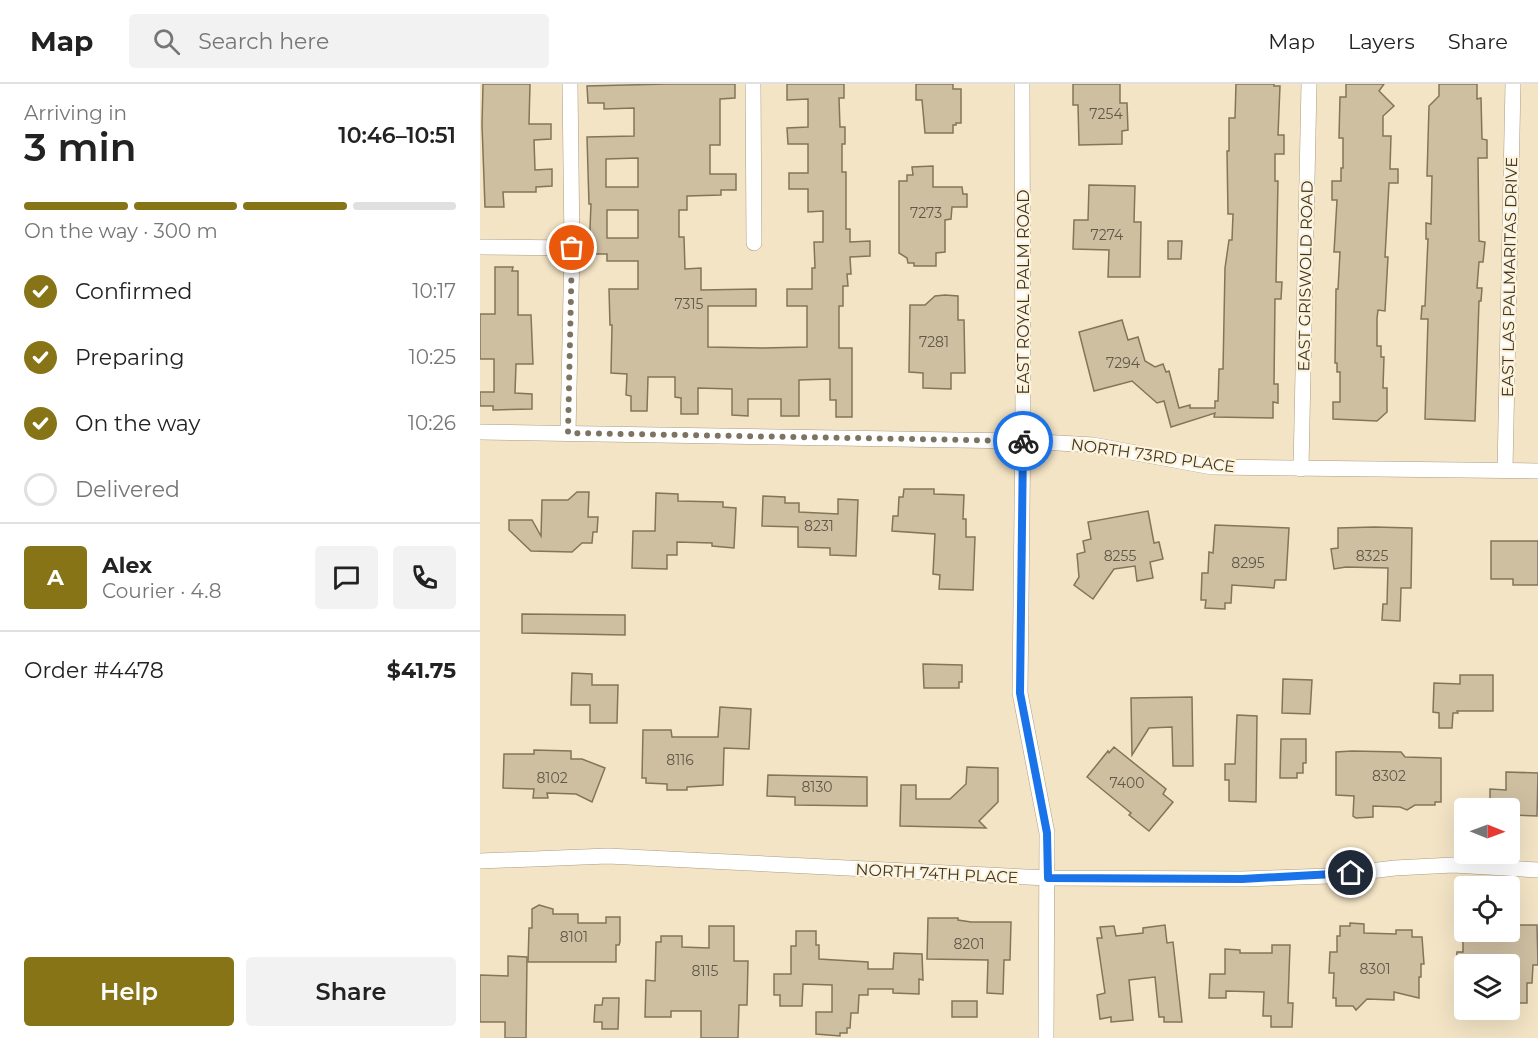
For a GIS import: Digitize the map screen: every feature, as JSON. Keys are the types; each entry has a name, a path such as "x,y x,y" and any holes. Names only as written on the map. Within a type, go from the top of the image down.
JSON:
{"street":[{"path":"568,433 572,248 570,84"},
{"path":"753,84 754,243"},
{"name":"EAST ROYAL PALM ROAD","path":"1022,84 1023,441 1020,693 1047,833 1046,1038"},
{"name":"EAST GRISWOLD ROAD","path":"1301,469 1309,84"},
{"name":"EAST LAS PALMARITAS DRIVE","path":"1505,470 1513,84"},
{"path":"480,247 572,248"},
{"name":"NORTH 73RD PLACE","path":"480,432 1023,441 1093,445 1212,466 1538,471"},
{"name":"NORTH 74TH PLACE","path":"480,861 608,856 1048,878 1242,879 1329,876 1395,868 1453,866 1538,870"}],"building":[{"path":"483,84 530,84 529,124 551,124 551,139 534,140 535,170 552,169 552,186 536,187 536,192 503,192 504,207 485,207"},
{"path":"735,84 735,98 720,99 720,145 710,145 710,174 736,174 736,190 721,190 721,195 687,196 687,210 679,210 679,237 684,237 685,269 701,268 701,290 756,289 756,306 708,306 708,347 763,348 807,347 807,306 787,306 787,289 812,289 812,268 815,268 814,242 823,242 823,211 808,212 808,189 789,189 789,173 808,173 808,144 788,144 787,128 808,127 808,99 787,100 787,84 844,84 844,98 839,98 840,127 845,127 845,144 842,144 842,172 846,172 846,229 850,229 850,242 870,241 870,256 850,257 851,274 847,274 848,286 843,286 843,306 839,306 839,348 852,348 852,417 836,417 836,400 830,400 830,379 799,380 799,416 781,416 781,399 748,399 748,416 732,415 732,389 698,388 698,414 681,414 681,398 675,397 675,377 648,377 647,411 631,411 631,396 626,395 627,374 611,373 612,325 610,325 609,289 638,289 638,261 607,261 607,254 589,254 591,204 589,204 587,137 634,136 634,108 604,109 604,103 588,103 587,86","holes":["638,158 638,187 606,187 606,159","607,210 638,210 638,238 607,238"]},
{"path":"916,84 953,84 953,89 961,89 961,123 953,125 953,133 925,133 922,100 916,100"},
{"path":"1073,84 1120,84 1120,103 1127,103 1128,130 1122,131 1122,144 1079,145 1078,105 1073,105"},
{"path":"1236,84 1280,86 1278,135 1284,135 1284,154 1275,154 1275,181 1278,181 1276,282 1282,282 1281,299 1275,299 1274,384 1278,384 1278,403 1273,402 1273,418 1214,417 1215,413 1171,427 1164,401 1157,403 1132,381 1094,391 1079,332 1122,320 1128,340 1138,337 1145,361 1155,367 1163,364 1166,372 1169,371 1179,408 1190,405 1190,408 1215,408 1215,401 1218,401 1219,369 1223,369 1225,268 1229,240 1232,240 1233,214 1228,214 1227,151 1229,151 1229,118 1235,118"},
{"path":"1346,84 1384,84 1379,91 1394,106 1383,116 1383,136 1391,136 1390,169 1398,169 1398,183 1389,183 1385,311 1378,310 1377,318 1377,346 1381,346 1381,357 1384,357 1383,388 1387,388 1387,412 1377,421 1333,419 1333,402 1340,402 1340,372 1337,372 1337,363 1335,363 1336,289 1338,289 1340,252 1334,252 1337,200 1332,200 1332,181 1341,181 1341,168 1343,168 1343,138 1339,138 1340,97 1346,97"},
{"path":"1439,84 1477,84 1477,99 1481,98 1482,139 1487,140 1487,158 1478,158 1479,241 1485,242 1483,262 1479,262 1477,288 1482,288 1481,301 1479,301 1475,421 1425,419 1428,319 1421,319 1422,306 1425,306 1428,239 1426,239 1426,223 1431,224 1432,176 1427,176 1429,106 1439,96"},
{"path":"933,166 933,187 962,187 963,194 967,194 967,207 952,207 951,219 945,220 945,252 936,253 936,266 914,266 914,263 908,263 907,258 899,253 899,181 907,181 907,175 913,175 912,167"},
{"path":"1089,185 1135,186 1134,222 1141,222 1140,277 1108,277 1109,250 1073,249 1074,220 1088,220"},
{"path":"1168,241 1182,241 1181,259 1168,259"},
{"path":"495,267 513,267 512,271 518,271 518,315 531,315 533,364 516,364 515,393 532,394 532,409 493,410 493,406 480,406 480,392 494,392 494,359 480,359 480,314 495,314"},
{"path":"935,296 958,296 958,320 964,320 965,373 951,373 951,389 923,388 923,373 909,372 910,305 925,305"},
{"path":"904,489 934,489 934,494 964,495 963,519 966,519 966,537 975,537 973,590 939,589 940,575 933,574 935,534 892,531 893,516 898,516 899,497 903,497"},
{"path":"577,492 589,492 588,517 598,517 597,532 593,532 592,543 582,543 572,552 531,551 509,530 509,520 532,520 541,536 542,500 568,500"},
{"path":"656,493 678,494 678,501 723,502 723,507 736,508 734,548 712,546 712,543 677,542 677,555 667,555 667,569 632,568 633,531 655,531"},
{"path":"763,496 785,497 785,503 799,503 799,512 838,514 838,499 858,500 856,556 830,555 830,548 798,547 798,527 762,526"},
{"path":"1148,511 1154,543 1159,542 1163,559 1150,562 1153,578 1137,581 1135,566 1114,569 1093,599 1074,585 1079,577 1077,554 1085,552 1083,541 1091,539 1088,522"},
{"path":"1215,525 1289,528 1286,580 1275,580 1274,588 1232,585 1231,603 1225,603 1225,609 1205,608 1206,600 1201,600 1202,573 1208,573 1209,552 1213,553"},
{"path":"1338,528 1412,528 1411,588 1401,588 1400,621 1382,620 1383,604 1387,604 1388,568 1334,569 1331,549 1338,548"},
{"path":"1491,541 1538,541 1538,585 1513,585 1513,579 1491,579"},
{"path":"522,614 625,615 625,635 522,633"},
{"path":"923,664 962,665 962,682 959,682 959,688 924,688"},
{"path":"572,673 592,674 592,685 618,685 617,723 590,723 590,705 571,705"},
{"path":"1460,675 1493,675 1493,711 1457,711 1458,713 1453,713 1452,728 1439,728 1439,713 1433,712 1434,683 1460,684"},
{"path":"1283,679 1312,680 1310,714 1282,713"},
{"path":"1192,697 1193,766 1173,766 1172,727 1149,728 1132,755 1131,698"},
{"path":"720,707 751,709 749,749 724,748 723,785 667,790 667,784 646,783 646,778 642,778 643,730 671,730 672,737 718,737"},
{"path":"1237,715 1257,716 1256,802 1229,801 1229,780 1225,780 1225,764 1235,764"},
{"path":"1281,739 1306,739 1306,763 1303,763 1303,773 1297,773 1297,778 1280,778"},
{"path":"1114,747 1166,789 1163,794 1173,802 1149,831 1087,777"},
{"path":"534,750 571,751 571,759 582,759 605,768 592,802 576,794 547,793 548,798 533,798 534,789 503,788 504,754 534,754"},
{"path":"1336,752 1401,752 1405,757 1441,758 1441,802 1435,802 1435,805 1415,805 1407,810 1400,807 1373,806 1373,817 1356,818 1353,816 1354,796 1336,795"},
{"path":"967,767 998,768 998,802 979,821 986,828 900,826 901,785 916,785 916,799 950,799 966,784"},
{"path":"1506,772 1538,773 1537,816 1520,815 1520,798 1490,798 1490,789 1506,790"},
{"path":"768,775 867,777 867,806 795,805 795,797 767,796"},
{"path":"539,905 553,909 553,914 578,914 578,923 606,923 606,917 620,917 620,942 616,945 616,962 528,962 532,909"},
{"path":"928,918 958,918 958,920 971,922 1011,922 1010,960 1004,960 1003,994 987,993 988,960 927,959"},
{"path":"1350,923 1364,924 1364,933 1396,934 1396,930 1412,930 1412,937 1422,937 1424,964 1421,964 1421,977 1419,977 1419,998 1394,992 1394,1000 1367,999 1356,1010 1353,1006 1336,1006 1336,998 1333,998 1334,973 1329,973 1330,952 1337,952 1337,936 1340,936 1340,926 1350,926"},
{"path":"1165,925 1167,943 1173,942 1182,1022 1164,1022 1164,1017 1159,1017 1155,977 1129,980 1133,1020 1111,1022 1111,1017 1100,1019 1097,995 1105,993 1097,938 1102,938 1100,927 1114,926 1116,936 1143,933 1143,928"},
{"path":"1520,925 1537,925 1538,965 1533,965 1532,983 1527,983 1527,1003 1520,1003 1520,954 1457,954 1457,952 1463,952 1463,942 1520,942"},
{"path":"709,926 734,926 734,961 748,961 747,1005 739,1005 738,1038 701,1038 701,1011 671,1011 671,1017 645,1017 646,980 655,981 656,942 661,942 661,936 682,936 682,947 709,948"},
{"path":"796,931 816,931 819,959 868,962 868,969 893,969 894,953 922,954 923,980 919,979 919,994 893,993 893,989 868,989 868,995 859,995 858,1013 851,1013 850,1028 847,1028 847,1033 840,1033 840,1036 816,1034 816,1012 832,1012 832,985 803,984 802,1006 780,1006 780,995 774,995 774,974 791,974 791,946 796,946"},
{"path":"1272,945 1290,945 1288,1003 1293,1003 1292,1027 1271,1027 1271,1016 1263,1016 1264,992 1226,991 1226,998 1209,998 1210,974 1225,974 1225,949 1240,950 1240,953 1272,953"},
{"path":"508,956 527,957 526,1038 505,1038 505,1022 480,1022 480,975 508,976"},
{"path":"603,998 619,998 618,1029 602,1029 602,1022 594,1022 595,1005 602,1005"},
{"path":"952,1001 977,1001 977,1017 952,1017"}],"way so far":[{"path":"572,248 568,433 1023,441"}],"route":[{"path":"1023,441 1020,693 1047,833 1048,878 1242,879 1351,873"}]}
